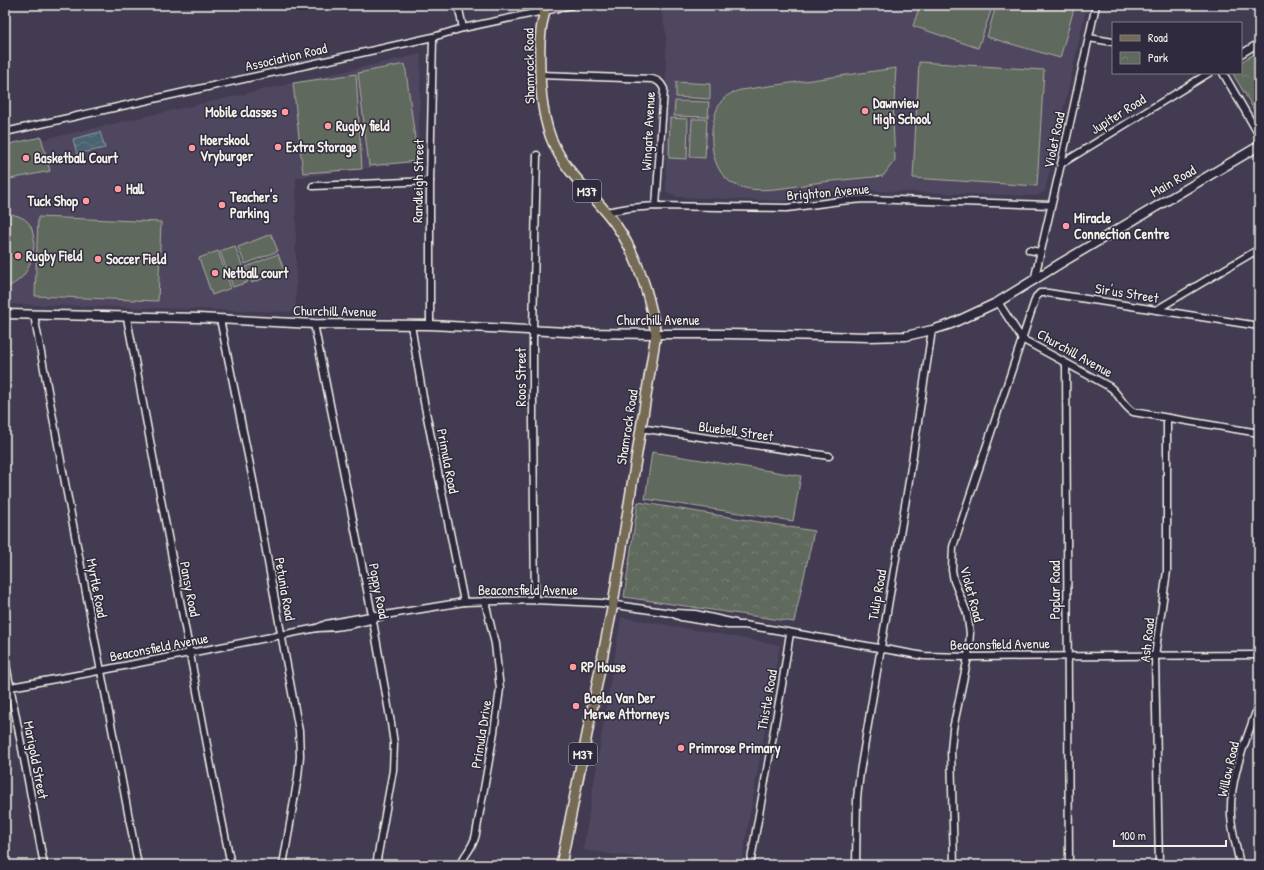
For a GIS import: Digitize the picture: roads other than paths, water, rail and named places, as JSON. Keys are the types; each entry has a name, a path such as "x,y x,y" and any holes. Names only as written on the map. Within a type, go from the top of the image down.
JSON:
{"main road":[{"name":"Shamrock Road","path":"543,11 540,40 542,97 549,131 554,145 577,180 606,212 628,246 643,280 653,316 656,334 613,604 562,865"}],"street":[{"path":"458,5 463,28"},
{"name":"Association Road","path":"5,132 433,37 463,28 572,5"},
{"name":"Violet Road","path":"1034,281 1096,5"},
{"name":"Randleigh Street","path":"430,325 430,181 433,37"},
{"path":"1089,38 1112,42"},
{"path":"1242,53 1259,43"},
{"name":"Jupiter Road","path":"1061,164 1207,74"},
{"path":"1224,74 1259,135"},
{"name":"Wingate Avenue","path":"541,75 652,79 662,84 664,89 656,206"},
{"name":"Main Road","path":"998,302 1034,281 1060,263 1259,146"},
{"name":"Roos Street","path":"535,600 533,330 537,155"},
{"path":"313,186 430,181"},
{"name":"Brighton Avenue","path":"606,212 629,208 656,206 787,208 865,199 1051,205"},
{"path":"1156,310 1259,248"},
{"path":"1029,250 1040,252"},
{"name":"Sir'us Street","path":"1022,339 1034,301 1040,293 1259,326"},
{"name":"Churchill Avenue","path":"5,314 220,319 314,324 430,325 656,334 891,337 906,336 951,324 998,302 1022,339 1110,387 1118,394 1128,410 1132,412 1259,433"},
{"name":"Myrtle Road","path":"34,315 138,865"},
{"name":"Pansy Road","path":"126,318 231,865"},
{"name":"Petunia Road","path":"220,319 253,480 299,731 300,756 298,777 283,865"},
{"name":"Poppy Road","path":"314,324 372,617 391,723 394,758 376,865"},
{"name":"Primula Road","path":"411,325 423,397 464,602"},
{"name":"Tulip Road","path":"856,865 857,798 932,330"},
{"name":"Violet Road","path":"954,865 951,750 953,729 970,642 967,613 954,581 952,570 953,547 1022,339"},
{"name":"Poplar Road","path":"1066,364 1069,865"},
{"name":"Ash Road","path":"1158,865 1155,656 1167,571 1167,418"},
{"name":"Bluebell Street","path":"640,428 828,456"},
{"name":"Beaconsfield Avenue","path":"8,688 101,671 281,634 317,628 330,628 372,617 464,602 485,601 535,600 613,604 671,613 695,614 728,620 744,625 924,656 1259,655"},
{"name":"Primula Drive","path":"459,865 475,840 500,689 495,644 485,601"},
{"name":"Thistle Road","path":"750,865 790,633"},
{"name":"Marigold Street","path":"5,660 8,688 44,865"},
{"name":"Willow Road","path":"1240,865 1231,816 1232,791 1238,764 1259,703"}],"water":[{"path":"100,132 105,148 77,154 73,139"}],"place":[{"name":"Dawnview High School","path":"865,111"},
{"name":"Mobile classes","path":"285,112"},
{"name":"Rugby field","path":"328,126"},
{"name":"Extra Storage","path":"278,147"},
{"name":"Hoerskool Vryburger","path":"192,148"},
{"name":"Basketball Court","path":"26,158"},
{"name":"Hall","path":"118,189"},
{"name":"Tuck Shop","path":"86,201"},
{"name":"Teacher's Parking","path":"222,205"},
{"name":"Miracle Connection Centre","path":"1066,226"},
{"name":"Rugby Field","path":"18,256"},
{"name":"Soccer Field","path":"98,259"},
{"name":"Netball court","path":"215,273"},
{"name":"RP House","path":"573,667"},
{"name":"Boela Van Der Merwe Attorneys","path":"576,706"},
{"name":"Primrose Primary","path":"681,748"}]}
